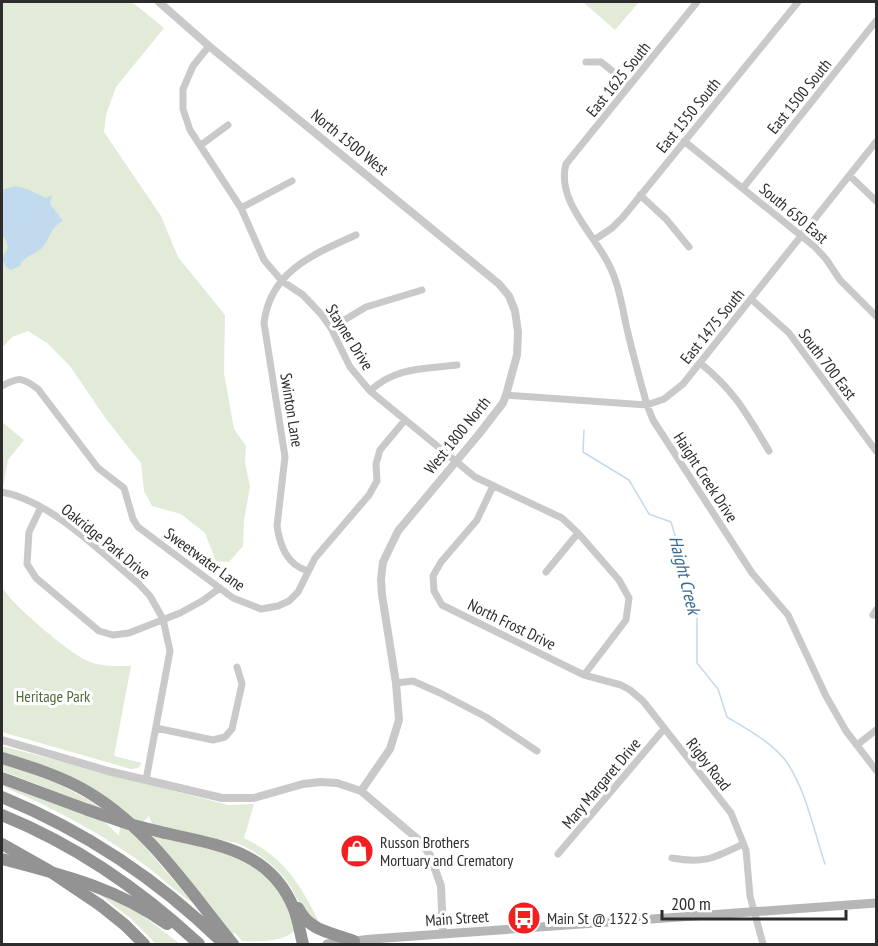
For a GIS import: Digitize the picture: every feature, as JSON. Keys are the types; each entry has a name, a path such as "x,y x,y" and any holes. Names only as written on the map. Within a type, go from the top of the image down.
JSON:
{"highway":[{"path":"2,758 47,772 81,788 115,810 155,849 232,945"},
{"path":"2,778 129,824 216,844 246,855 278,880 298,920 303,945"},
{"path":"2,797 46,817 106,850 173,898 224,945"},
{"path":"2,815 64,844 111,873 150,901 199,945"},
{"path":"2,844 48,870 100,905 142,943"},
{"path":"2,859 104,889 159,918 192,945"},
{"path":"288,897 312,926 354,941"}],"main road":[{"name":"Main Street","path":"327,945 443,934 876,903"}],"street":[{"name":"East 1625 South","path":"563,175 566,164 698,2"},
{"name":"East 1550 South","path":"594,240 612,228 798,2"},
{"name":"North 1500 West","path":"165,3 209,46 499,284 515,311"},
{"name":"East 1500 South","path":"743,188 876,21"},
{"name":"Stayner Drive","path":"209,46 193,66 183,88 183,109 190,130 241,207 264,260 282,281 311,303 331,328 350,367 370,391 475,477 562,518 619,580 628,598 626,620 584,675"},
{"path":"586,62 601,62 630,85"},
{"path":"201,145 228,124"},
{"name":"South 650 East","path":"684,141 802,235 826,259 840,280 876,316"},
{"name":"East 1475 South","path":"506,395 646,405 664,399 683,384 876,142"},
{"name":"Haight Creek Drive","path":"563,175 567,194 609,263 617,285 646,405 653,420 752,573 789,615 815,677 846,731 876,770"},
{"path":"850,176 876,201"},
{"path":"241,207 292,181"},
{"path":"640,195 666,219 689,247"},
{"name":"Swinton Lane","path":"308,572 288,558 282,547 277,526 285,457 264,322 270,297 282,281 306,258 356,235"},
{"path":"331,328 366,307 422,290"},
{"name":"South 700 East","path":"751,299 789,333 876,451"},
{"name":"West 1800 North","path":"361,791 390,749 399,720 381,579 383,562 398,531 503,403 517,355 518,332 515,311"},
{"path":"700,363 736,397 769,450"},
{"path":"370,391 398,372 457,365"},
{"name":"Sweetwater Lane","path":"2,386 13,379 26,380 38,389 98,468 124,489 133,519 138,527 233,598 248,606 261,609 269,609 288,601 303,585 315,558 369,495 377,481 376,464 380,450 405,420"},
{"name":"North Frost Drive","path":"493,486 477,520 441,562 433,576 434,591 442,605 584,675"},
{"name":"Oakridge Park Drive","path":"2,492 22,497 57,516 139,584 150,596 163,619 170,651 146,780"},
{"path":"41,507 29,532 27,564 36,578 99,631 113,635 129,633 194,606 220,588"},
{"path":"546,572 578,533"},
{"path":"156,728 213,740 225,737 232,729 242,684 237,667"},
{"name":"Rigby Road","path":"584,675 621,685 643,701 731,813 747,858 750,897 763,945"},
{"path":"396,683 413,681 440,693 486,717 537,751"},
{"name":"Mary Margaret Drive","path":"558,854 664,729"},
{"path":"857,745 876,730"},
{"path":"2,740 146,780 222,798 254,798 303,784 320,782 337,783 361,791 420,841 436,865 441,886 443,934"},
{"path":"672,858 694,862 716,857 743,844"}],"green space":[{"path":"2,2 132,2 164,28 116,87 106,115 104,132 161,216 178,257 225,315 224,373 234,429 246,446 245,462 250,487 244,520 243,546 229,562 216,561 205,533 181,514 152,506 144,491 141,463 106,419 70,366 47,343 28,331 12,337 2,348"},
{"path":"583,2 639,2 615,30"},
{"path":"2,422 24,440 8,460 2,492"},
{"name":"Heritage Park","path":"2,587 17,605 56,640 81,657 100,665 131,666 114,756 142,763 138,768 131,769 2,732"},
{"path":"2,746 228,805 254,804 244,838 270,854 290,873 320,924 305,912 283,876 252,851 237,843 153,826 149,816 142,823 2,752"},
{"path":"2,762 54,782 104,810 2,771"},
{"path":"2,780 104,821 119,836 120,826 129,828 193,903 119,847 70,819 2,786"},
{"path":"154,836 229,852 265,874 285,900 294,931 277,939 242,941 235,933 232,934 153,839"},
{"path":"99,894 137,911 180,944 156,944 130,918"}],"water":[{"path":"15,186 46,198 52,195 50,204 63,221 53,229 42,248 24,260 20,266 11,270 6,267 2,259 8,247 5,238 2,237 2,190"}],"waterway":[{"name":"Haight Creek","path":"584,430 583,452 629,480 649,514 671,522 697,607 697,663 718,689 727,717 768,744 788,764 805,800 825,864"}],"place":[{"name":"Russon Brothers Mortuary and Crematory","path":"357,851"},
{"name":"Main St @ 1322 S","path":"524,918"}]}
